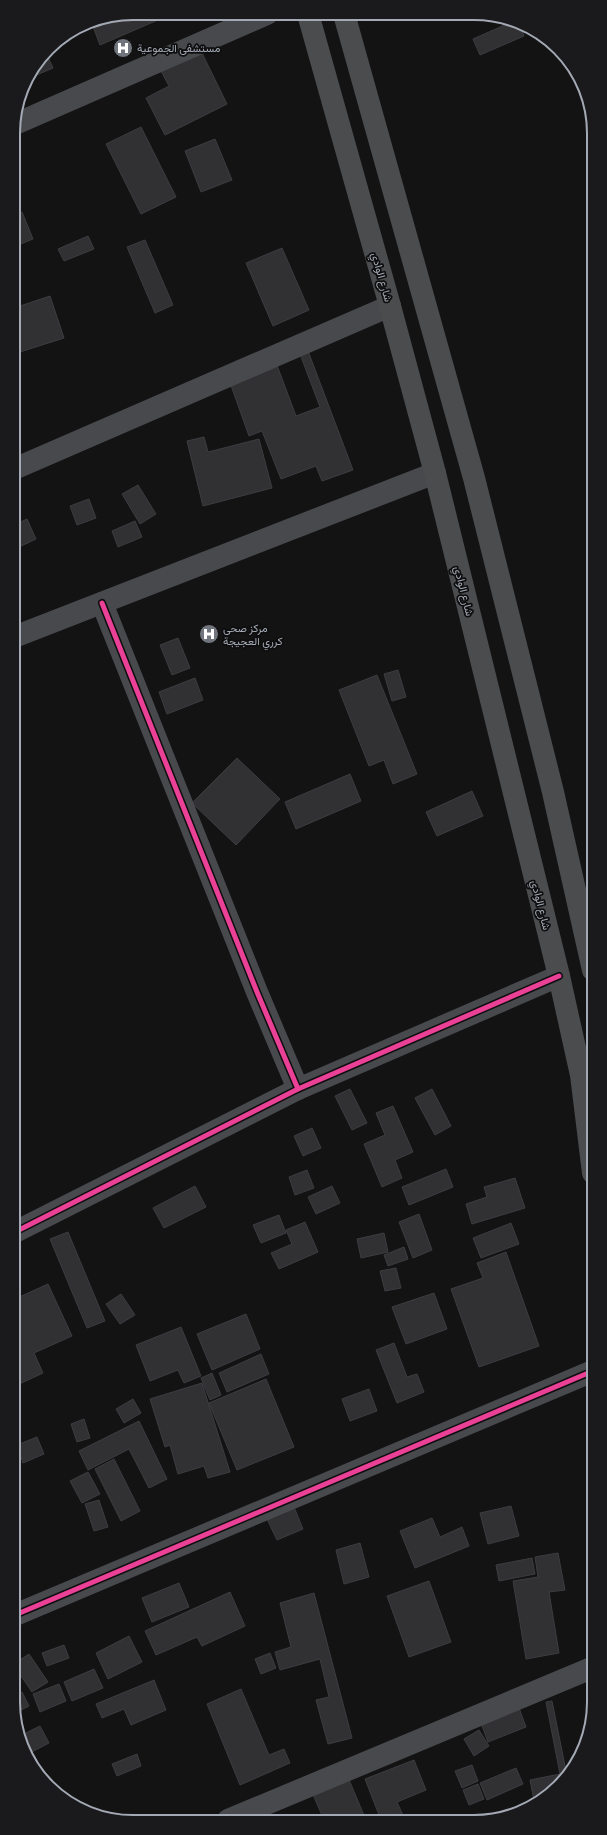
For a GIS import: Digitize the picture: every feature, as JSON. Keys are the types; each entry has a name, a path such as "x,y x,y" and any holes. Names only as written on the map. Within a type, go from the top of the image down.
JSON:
{"main road":[{"name":"شارع الوادي","path":"310,20 435,473 559,976 581,1075 587,1124"},
{"path":"346,20 474,478 553,792 587,943"}],"street":[{"path":"21,122 253,20"},
{"path":"20,466 390,306"},
{"path":"20,635 435,473"},
{"path":"102,603 254,984 298,1089"},
{"path":"20,1229 298,1089 559,976"},
{"path":"20,1613 587,1374"},
{"path":"240,1815 587,1670"}],"building":[{"path":"158,20 100,45 93,28 119,21"},
{"path":"506,25 522,31 524,36 480,55 473,39"},
{"path":"201,51 227,104 165,135 146,98 169,86 161,71"},
{"path":"49,58 53,68 36,75"},
{"path":"141,127 176,197 141,214 106,144"},
{"path":"215,139 232,180 201,192 185,151"},
{"path":"22,212 33,239 20,244 20,213"},
{"path":"88,236 94,249 64,261 58,249"},
{"path":"145,240 173,305 155,313 127,247"},
{"path":"282,248 309,310 273,326 246,263"},
{"path":"50,296 64,338 20,352 20,306"},
{"path":"305,343 353,470 322,481 316,466 281,479 262,431 249,436 228,377 275,360 296,416 320,407 297,346"},
{"path":"204,437 208,452 259,439 272,488 203,506 187,441"},
{"path":"138,485 156,514 140,524 122,494"},
{"path":"89,499 96,518 77,525 70,506"},
{"path":"27,519 36,539 20,547 20,522"},
{"path":"135,521 142,537 118,547 112,531"},
{"path":"178,638 190,668 172,675 160,645"},
{"path":"398,670 406,697 392,701 384,674"},
{"path":"377,675 417,774 393,784 384,760 369,766 339,690"},
{"path":"195,678 203,700 167,714 159,692"},
{"path":"237,758 280,799 236,845 192,803"},
{"path":"350,774 361,801 296,829 285,802"},
{"path":"472,791 483,816 437,836 426,812"},
{"path":"350,1089 367,1123 352,1130 335,1096"},
{"path":"432,1089 451,1126 435,1135 415,1098"},
{"path":"393,1106 413,1152 395,1160 402,1178 382,1187 364,1144 385,1135 376,1113"},
{"path":"312,1128 321,1148 303,1156 294,1136"},
{"path":"446,1169 453,1187 409,1205 402,1187"},
{"path":"307,1170 314,1188 295,1195 289,1177"},
{"path":"515,1178 525,1208 472,1224 466,1204 487,1197 484,1187"},
{"path":"195,1186 206,1207 164,1228 153,1208"},
{"path":"332,1186 340,1203 316,1214 308,1197"},
{"path":"419,1214 432,1250 413,1258 399,1222"},
{"path":"279,1215 286,1233 261,1243 253,1225"},
{"path":"305,1222 318,1252 279,1269 271,1253 292,1244 286,1230"},
{"path":"511,1223 519,1244 481,1258 473,1238"},
{"path":"68,1232 105,1321 87,1328 50,1239"},
{"path":"384,1233 388,1252 361,1258 357,1239"},
{"path":"404,1247 408,1259 388,1266 384,1255"},
{"path":"506,1252 539,1346 479,1367 451,1289 483,1278 477,1263"},
{"path":"396,1268 401,1288 385,1291 380,1271"},
{"path":"48,1284 72,1336 34,1353 43,1373 20,1384 20,1297"},
{"path":"434,1293 447,1329 406,1344 392,1307"},
{"path":"121,1294 135,1315 120,1324 106,1304"},
{"path":"246,1314 260,1349 212,1370 197,1334"},
{"path":"181,1327 201,1376 184,1383 178,1370 150,1381 136,1345"},
{"path":"394,1343 407,1377 417,1374 424,1392 397,1403 376,1350"},
{"path":"261,1354 269,1374 227,1392 219,1373"},
{"path":"212,1373 221,1395 210,1400 201,1378"},
{"path":"266,1379 294,1447 237,1470 209,1403"},
{"path":"202,1383 230,1472 208,1478 204,1466 178,1474 170,1445 165,1447 150,1399"},
{"path":"369,1389 377,1411 350,1421 342,1399"},
{"path":"133,1399 141,1413 124,1423 116,1409"},
{"path":"84,1419 90,1438 77,1442 71,1424"},
{"path":"139,1421 167,1479 149,1488 129,1449 88,1470 79,1451"},
{"path":"37,1437 44,1454 23,1463 20,1454 20,1444"},
{"path":"114,1459 140,1511 121,1521 95,1469"},
{"path":"88,1472 100,1494 82,1503 70,1481"},
{"path":"99,1500 108,1527 94,1531 85,1504"},
{"path":"511,1506 519,1536 488,1544 480,1513"},
{"path":"294,1507 303,1529 277,1540 267,1519"},
{"path":"432,1518 440,1537 462,1527 469,1546 415,1568 400,1531"},
{"path":"360,1543 369,1577 344,1584 336,1550"},
{"path":"558,1553 565,1590 549,1592 559,1653 526,1659 513,1581 538,1577 535,1557"},
{"path":"532,1558 535,1574 499,1581 496,1565"},
{"path":"429,1581 451,1642 409,1657 387,1596"},
{"path":"179,1583 189,1607 152,1622 142,1598"},
{"path":"230,1592 245,1626 202,1646 197,1637 156,1655 145,1631"},
{"path":"314,1593 352,1738 328,1744 316,1700 329,1697 320,1659 280,1670 275,1652 291,1647 280,1603"},
{"path":"129,1636 142,1662 108,1679 96,1653"},
{"path":"64,1645 69,1658 47,1666 42,1653"},
{"path":"270,1653 276,1668 261,1674 255,1659"},
{"path":"29,1654 48,1682 32,1692 20,1674 20,1660"},
{"path":"94,1669 103,1688 72,1701 64,1682"},
{"path":"154,1680 166,1710 131,1725 124,1709 102,1718 96,1704"},
{"path":"59,1684 66,1701 40,1712 33,1694"},
{"path":"241,1689 269,1755 284,1749 290,1763 240,1785 207,1704"},
{"path":"22,1692 29,1706 20,1710 20,1709 20,1693"},
{"path":"552,1701 566,1769 554,1782 534,1798 530,1780 560,1774 546,1702"},
{"path":"519,1708 526,1727 488,1742 481,1723"},
{"path":"40,1726 49,1743 32,1752 25,1734"},
{"path":"479,1730 489,1746 474,1756 464,1739"},
{"path":"137,1754 141,1766 117,1776 112,1764"},
{"path":"414,1760 426,1790 397,1802 403,1815 379,1815 365,1779"},
{"path":"472,1765 478,1781 462,1788 455,1771"},
{"path":"516,1768 523,1784 487,1800 480,1783"},
{"path":"347,1775 364,1815 322,1815 311,1790"},
{"path":"478,1784 484,1799 469,1805 463,1790"}],"cycle path":[{"path":"102,603 257,992 298,1089"},
{"path":"20,1229 298,1089 559,976"},
{"path":"20,1613 587,1374"}],"place":[{"name":"مستشفى الجموعية","path":"123,48"},
{"name":"مركز صحي كرري العجيجة","path":"209,634"}]}
